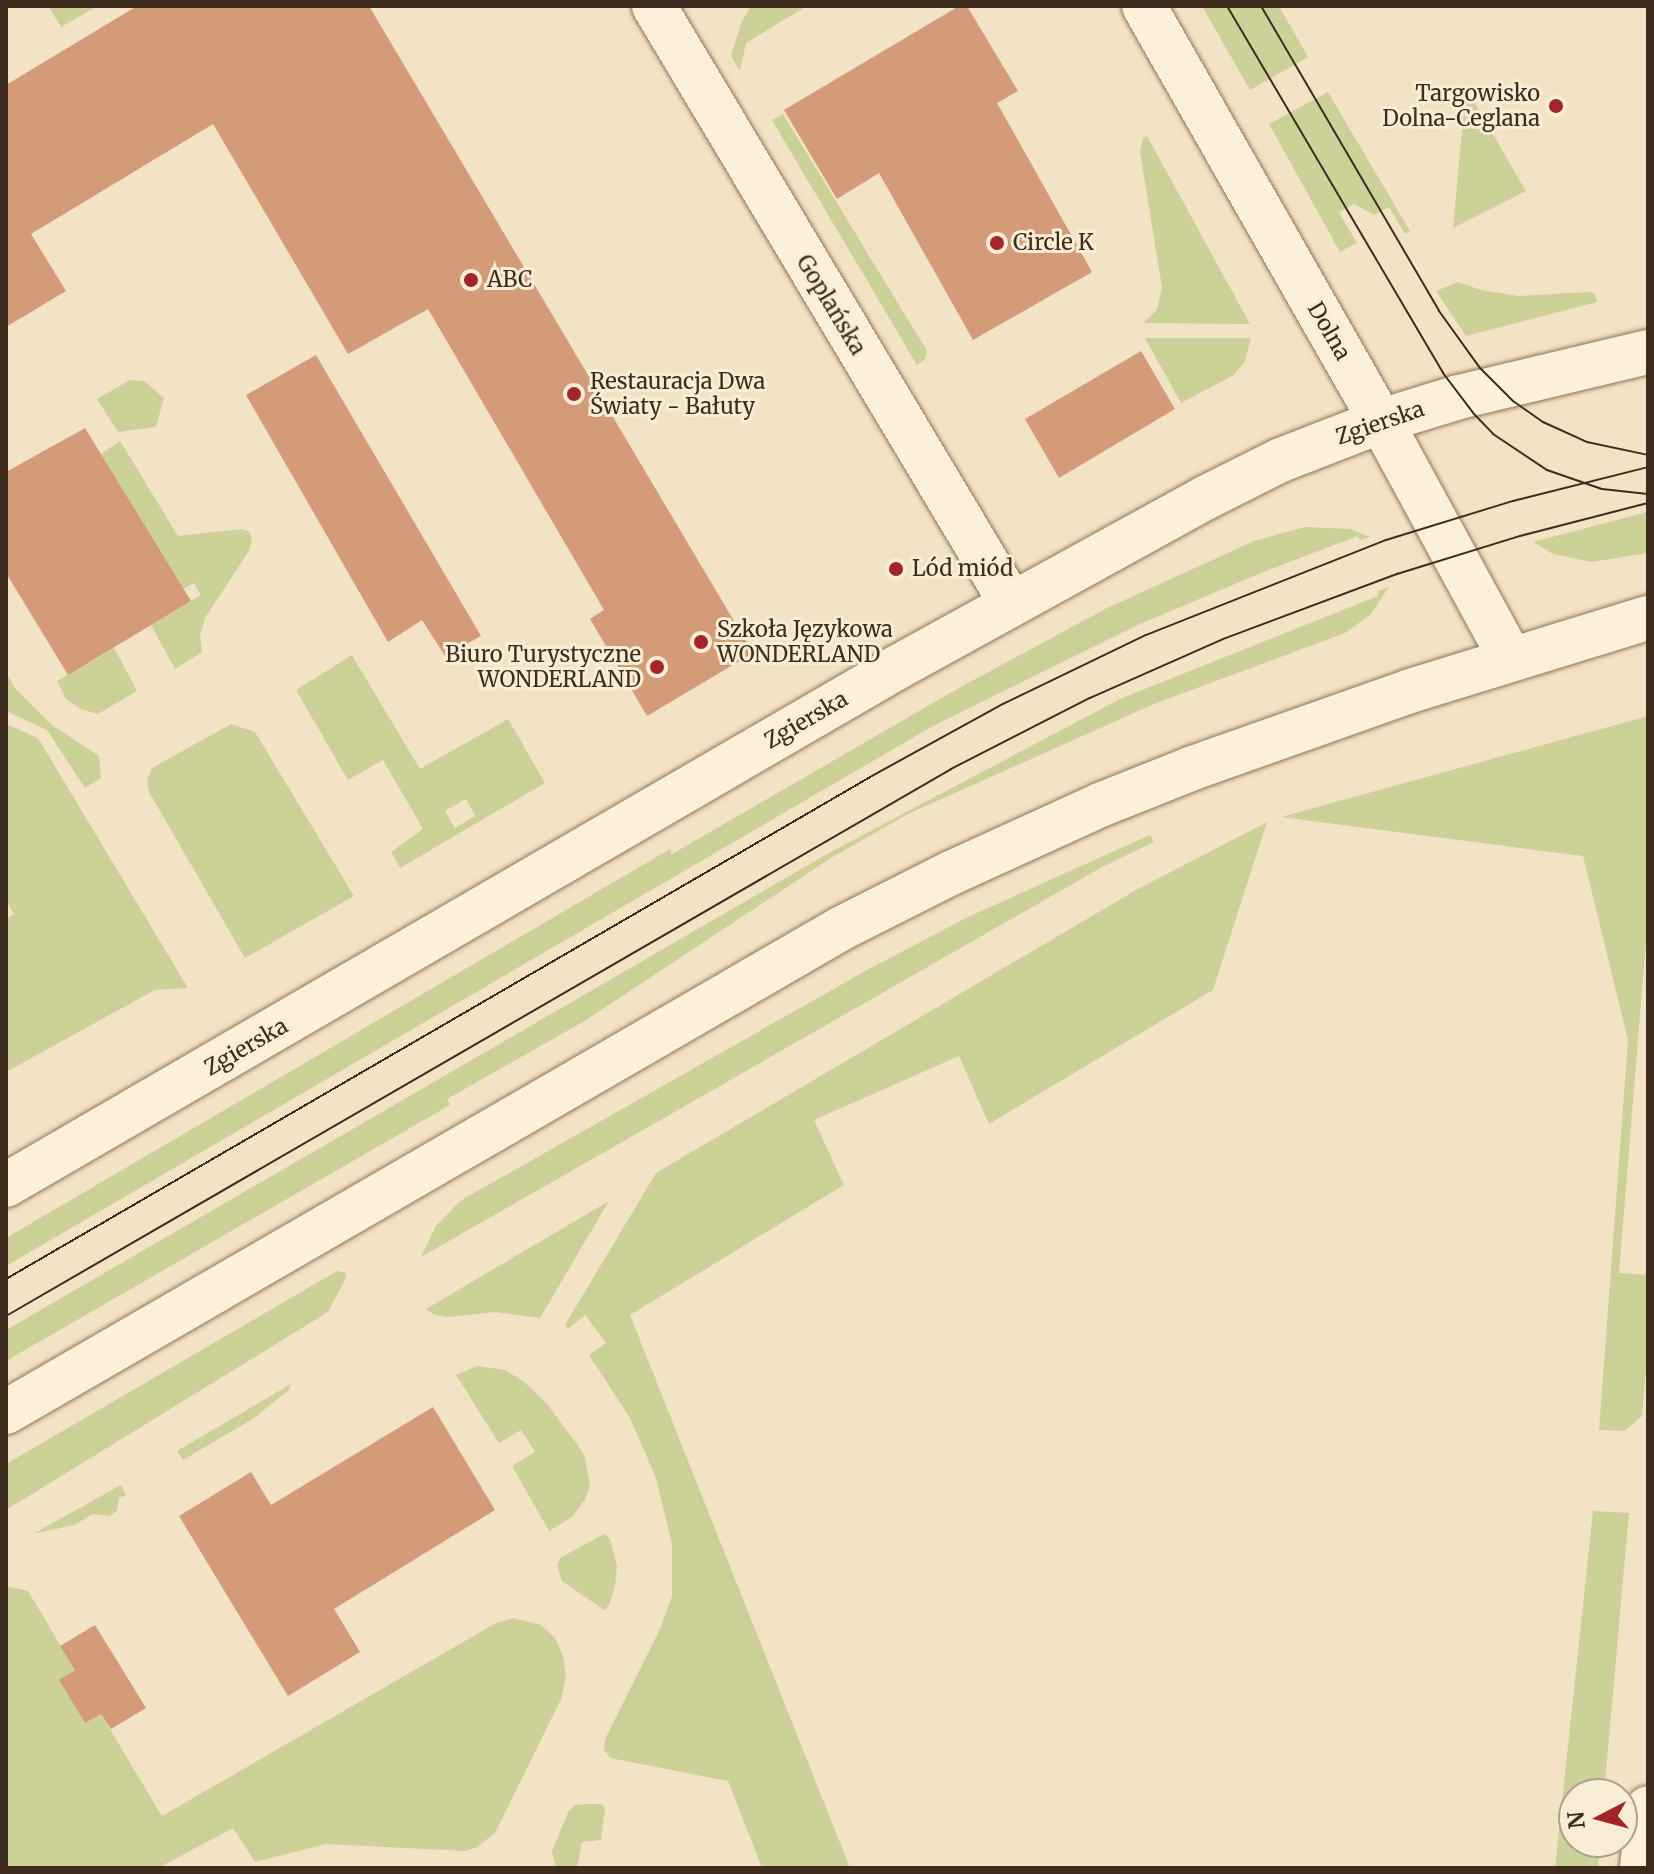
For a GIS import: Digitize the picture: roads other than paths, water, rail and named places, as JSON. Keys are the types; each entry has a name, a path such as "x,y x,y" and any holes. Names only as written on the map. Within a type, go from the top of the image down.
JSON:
{"main road":[{"name":"Goplańska","path":"654,6 1011,603"},
{"name":"Dolna","path":"1144,6 1381,421 1511,659"},
{"name":"Zgierska","path":"6,1185 1011,603 1281,460 1381,421 1459,397 1648,352"},
{"path":"6,1412 829,935 937,879 1100,805 1193,768 1511,659 1648,618"},
{"path":"1642,1868 1648,1808"}],"tram line":[{"path":"1227,6 1443,373 1474,414 1493,434 1547,470 1602,489 1648,494"},
{"path":"1261,6 1439,311 1480,368 1513,401 1543,422 1587,442 1648,455"},
{"path":"6,1279 872,776 1003,704 1146,635 1386,540 1513,501 1648,467"},
{"path":"6,1316 951,769 1090,698 1223,639 1397,574 1520,536 1648,503"}],"place":[{"name":"Targowisko Dolna-Ceglana","path":"1556,106"},
{"name":"Circle K","path":"997,243"},
{"name":"ABC","path":"471,280"},
{"name":"Restauracja Dwa Światy - Bałuty","path":"574,394"},
{"name":"Lód miód","path":"896,569"},
{"name":"Szkoła Językowa WONDERLAND","path":"701,642"},
{"name":"Biuro Turystyczne WONDERLAND","path":"657,667"}]}
